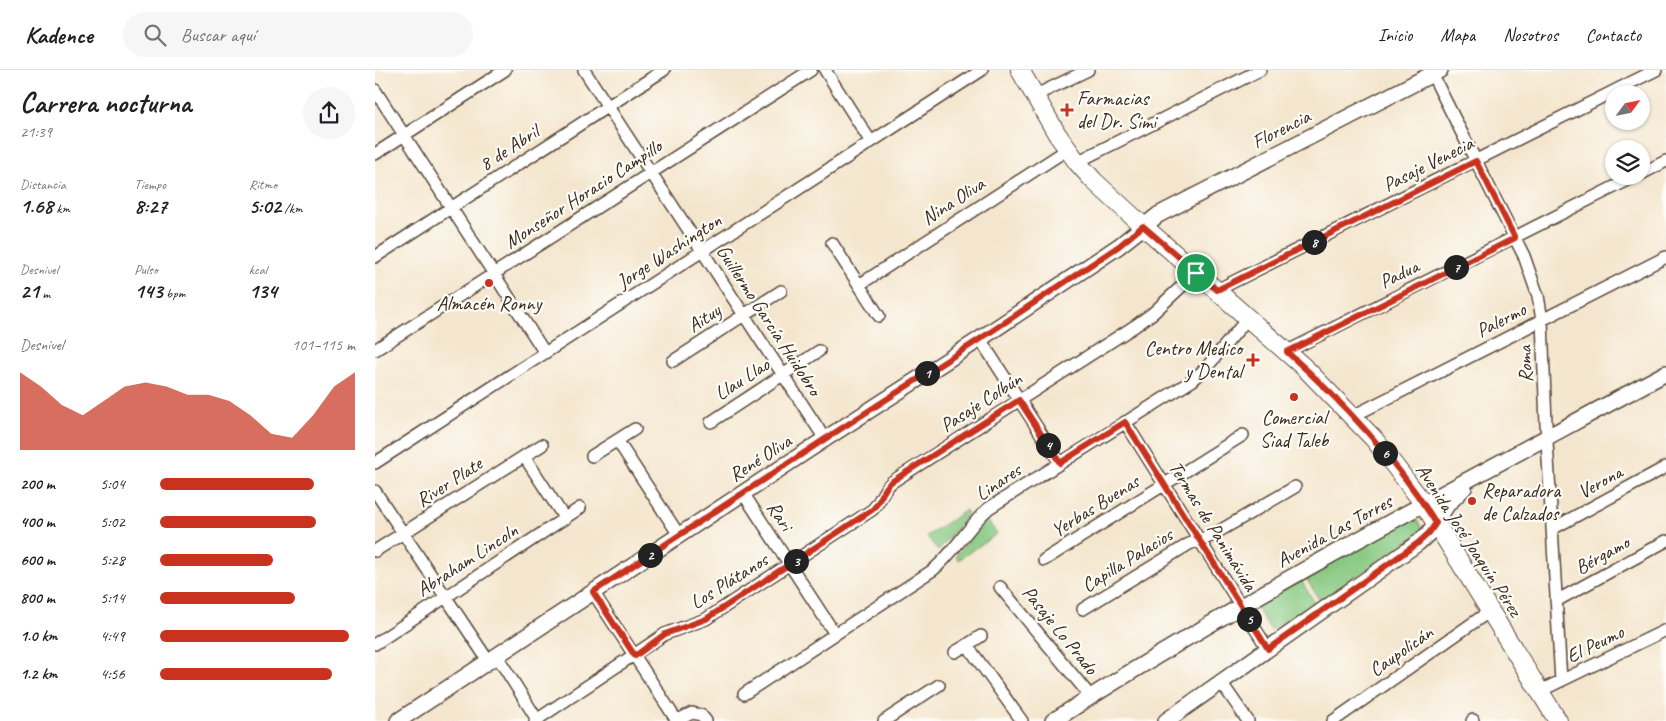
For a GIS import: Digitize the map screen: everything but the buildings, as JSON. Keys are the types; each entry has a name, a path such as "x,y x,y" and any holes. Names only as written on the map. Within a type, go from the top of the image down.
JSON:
{"main road":[{"name":"Avenida José Joaquín Pérez","path":"1020,70 1034,96 1072,155 1099,185 1327,389 1353,416 1397,468 1424,504 1558,721"}],"street":[{"path":"375,154 505,70"},
{"name":"Guillermo García Huidobro","path":"584,70 825,439"},
{"name":"8 de Abril","path":"375,257 664,70"},
{"name":"Monseñor Horacio Campillo","path":"375,350 811,70"},
{"path":"825,70 871,142"},
{"name":"Jorge Washington","path":"375,463 982,70"},
{"path":"1034,96 1088,70"},
{"name":"Nina Oliva","path":"859,285 1072,155 1260,70"},
{"name":"Pasaje Venecia","path":"1217,290 1656,70"},
{"name":"Roma","path":"1434,71 1515,238 1535,284 1542,320 1561,681"},
{"name":"Florencia","path":"1143,226 1163,212 1434,71"},
{"path":"375,90 545,353"},
{"path":"1650,169 1666,161"},
{"name":"Padua","path":"1287,352 1618,185"},
{"name":"René Oliva","path":"399,721 825,439 980,339 1119,246 1143,226"},
{"path":"832,243 879,316"},
{"name":"Palermo","path":"1353,416 1666,257"},
{"name":"Pasaje Colbún","path":"790,565 872,510 878,503 885,488 891,482 1144,320 1196,273"},
{"name":"Aituy","path":"673,361 781,291"},
{"name":"Linares","path":"744,694 933,570 947,557 984,512 1199,374 1248,318"},
{"path":"980,339 1060,463"},
{"name":"Llau Llao","path":"711,422 819,351"},
{"name":"Avenida Las Torres","path":"1053,721 1241,606 1482,472 1666,373"},
{"name":"Termas de Panimávida","path":"1125,422 1268,649"},
{"path":"592,456 635,429"},
{"name":"Yerbas Buenas","path":"1044,560 1243,435"},
{"path":"617,440 679,535"},
{"name":"River Plate","path":"375,551 542,444"},
{"path":"524,456 565,519"},
{"name":"Verona","path":"1552,530 1666,467"},
{"path":"1166,721 1418,543 1429,533 1453,499 1482,472"},
{"name":"Capilla Palacios","path":"1083,609 1189,544 1209,537 1295,487"},
{"path":"375,491 446,597 537,720"},
{"name":"Rari","path":"743,493 835,634"},
{"name":"Abraham Lincoln","path":"375,644 580,508"},
{"name":"Bérgamo","path":"1556,601 1666,541"},
{"name":"Los Plátanos","path":"537,720 635,656 665,634 706,619 790,565"},
{"name":"Pasaje Lo Prado","path":"1000,587 1091,697"},
{"path":"593,592 677,721 689,713 701,715 706,721"},
{"name":"Caupolicán","path":"1333,721 1490,611"},
{"name":"El Peumo","path":"1540,692 1666,630"},
{"path":"955,652 981,636"},
{"path":"967,645 1022,721"},
{"path":"1221,682 1248,721"},
{"path":"884,721 901,716 939,685"}],"green space":[{"path":"966,510 968,514 938,551 927,536"},
{"path":"986,518 997,534 958,560 956,556"},
{"path":"1409,518 1418,521 1422,528 1414,537 1320,601 1304,575"},
{"path":"1300,579 1315,603 1270,630 1255,605"}],"place":[{"name":"Farmacias del Dr. Simi","path":"1067,110"},
{"name":"Almacén Ronny","path":"489,283"},
{"name":"Centro Medico y Dental","path":"1253,360"},
{"name":"Comercial Siad Taleb","path":"1294,397"},
{"name":"Reparadora de Calzados","path":"1472,501"}],"route":[{"path":"1476,161 1515,238 1287,352 1353,416 1397,468 1436,523 1418,543 1268,649 1125,422 1060,463 1019,400 891,482 885,488 878,503 872,510 790,565 706,619 697,624 665,634 635,656 593,592 980,339 1119,246 1143,226 1196,273 1217,290 1476,161"}]}
